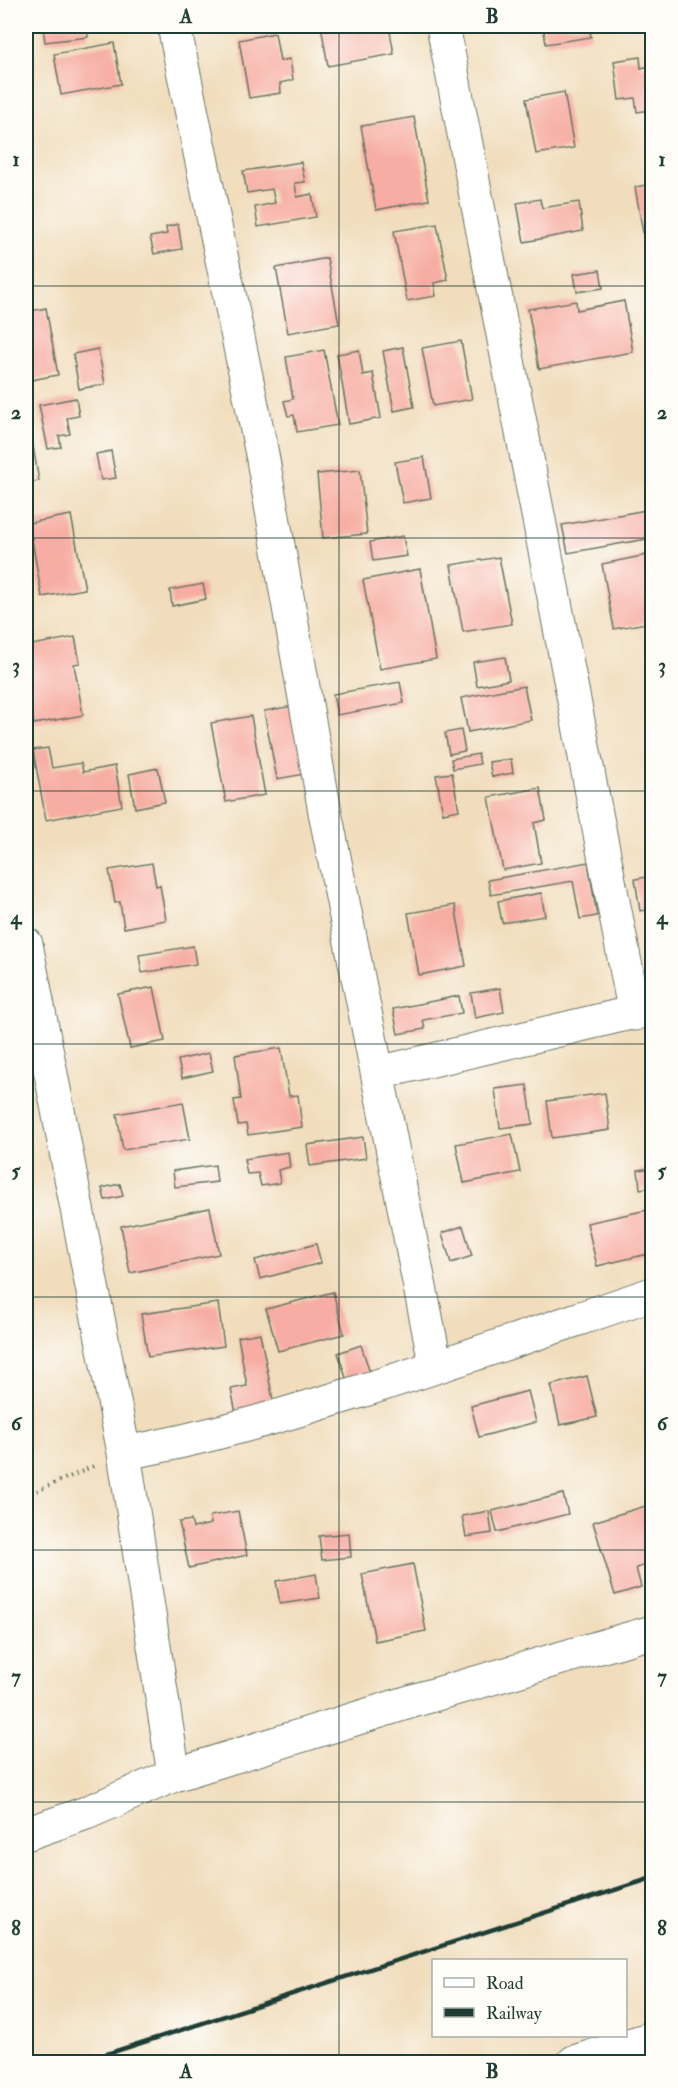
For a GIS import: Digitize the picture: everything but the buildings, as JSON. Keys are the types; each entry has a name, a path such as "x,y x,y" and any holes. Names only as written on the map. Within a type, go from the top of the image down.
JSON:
{"street":[{"path":"174,26 262,454 325,812 436,1367"},
{"path":"378,1073 644,1011 443,26"},
{"path":"26,944 124,1453 174,1775"},
{"path":"124,1453 265,1421 436,1367 652,1294"},
{"path":"26,1834 86,1813 174,1775 416,1700 652,1632"},
{"path":"574,2062 652,2038"}],"path":[{"path":"26,1496 124,1453"}],"railway":[{"path":"82,2062 652,1878"}]}
